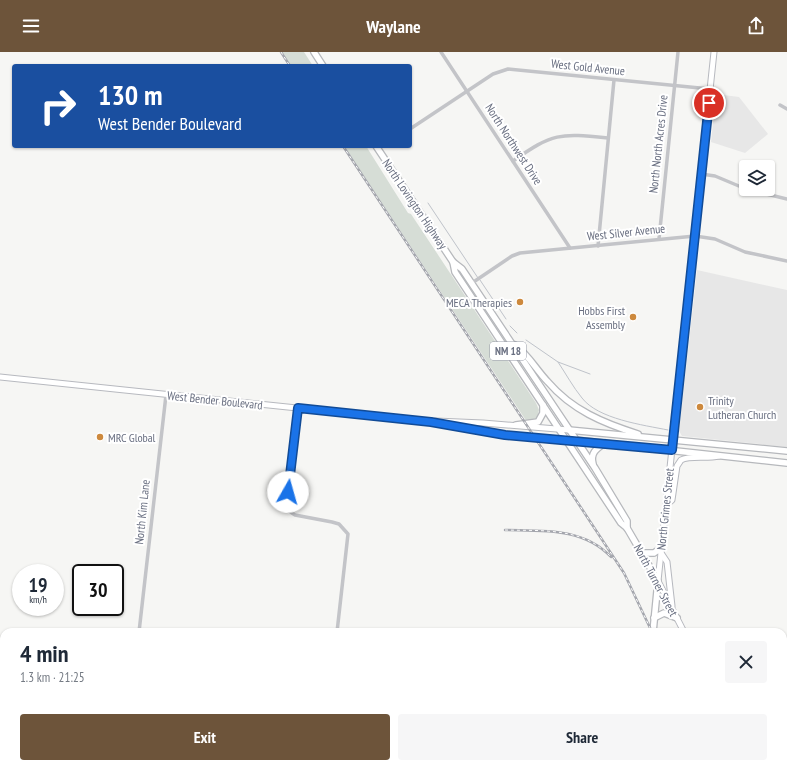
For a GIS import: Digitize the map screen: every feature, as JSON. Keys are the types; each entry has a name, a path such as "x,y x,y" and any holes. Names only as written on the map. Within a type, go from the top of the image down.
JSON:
{"main road":[{"path":"314,52 322,64"},
{"name":"North Grimes Street","path":"653,628 714,52"},
{"name":"North Lovington Highway","path":"378,148 453,262 462,269 472,283 569,430"},
{"name":"North Lovington Highway","path":"453,262 455,272 566,440"},
{"path":"511,342 519,347 560,395 579,410 611,426 652,438"},
{"name":"West Bender Boulevard","path":"0,377 431,422 494,433 672,450 787,463"},
{"path":"516,426 538,422 543,413 543,405"},
{"name":"West Bender Boulevard","path":"431,422 443,420 559,429 787,451"},
{"name":"North Turner Street","path":"569,430 595,468 627,521 627,528"},
{"name":"North Turner Street","path":"566,440 621,523 627,528 658,581 682,628"},
{"path":"595,468 592,455 596,449 605,444"},
{"path":"760,460 761,449"},
{"path":"666,505 672,500 677,466 681,460 690,457 709,459 720,456"},
{"path":"642,553 654,553 661,551 667,562 672,609"},
{"path":"654,618 664,613 676,618"}],"street":[{"name":"North Northwest Drive","path":"441,52 570,248"},
{"name":"North North Acres Drive","path":"659,239 678,52"},
{"name":"West Gold Avenue","path":"412,128 493,74 508,69 710,89"},
{"path":"598,246 614,80"},
{"path":"780,105 787,109"},
{"path":"512,161 543,141 554,137 567,134 608,138"},
{"path":"701,174 715,176 739,186"},
{"path":"772,196 787,200"},
{"name":"West Silver Avenue","path":"472,283 512,256 520,253 695,236 715,239 745,252 787,261"},
{"name":"North Kim Lane","path":"139,628 166,395"},
{"path":"298,408 286,505 289,511 300,516 339,524 348,534 337,628"}],"shaded area":[{"path":"282,52 304,52 312,64 290,64"},
{"path":"716,94 739,97 768,134 745,153 711,142"},
{"path":"345,148 367,148 408,213 411,214 536,403 539,410 537,419 527,422"},
{"path":"697,270 787,290 787,447 682,436 679,431"}],"waterway":[{"path":"428,203 478,278"},
{"path":"480,280 506,319"},
{"path":"510,326 517,333"},
{"path":"526,340 558,362 590,374"},
{"path":"558,362 582,398 589,405 599,411 622,420 668,430"}],"railway":[{"path":"281,52 289,64"},
{"path":"344,148 624,573 650,628"},
{"path":"505,530 547,531 575,536 588,540 600,547 611,557"}],"place":[{"name":"MECA Therapies","path":"520,302"},
{"name":"Hobbs First Assembly","path":"633,317"},
{"name":"Trinity Lutheran Church","path":"700,407"},
{"name":"MRC Global","path":"100,437"}],"route":[{"path":"288,492 298,408 431,422 505,435 672,450 709,103"}]}
